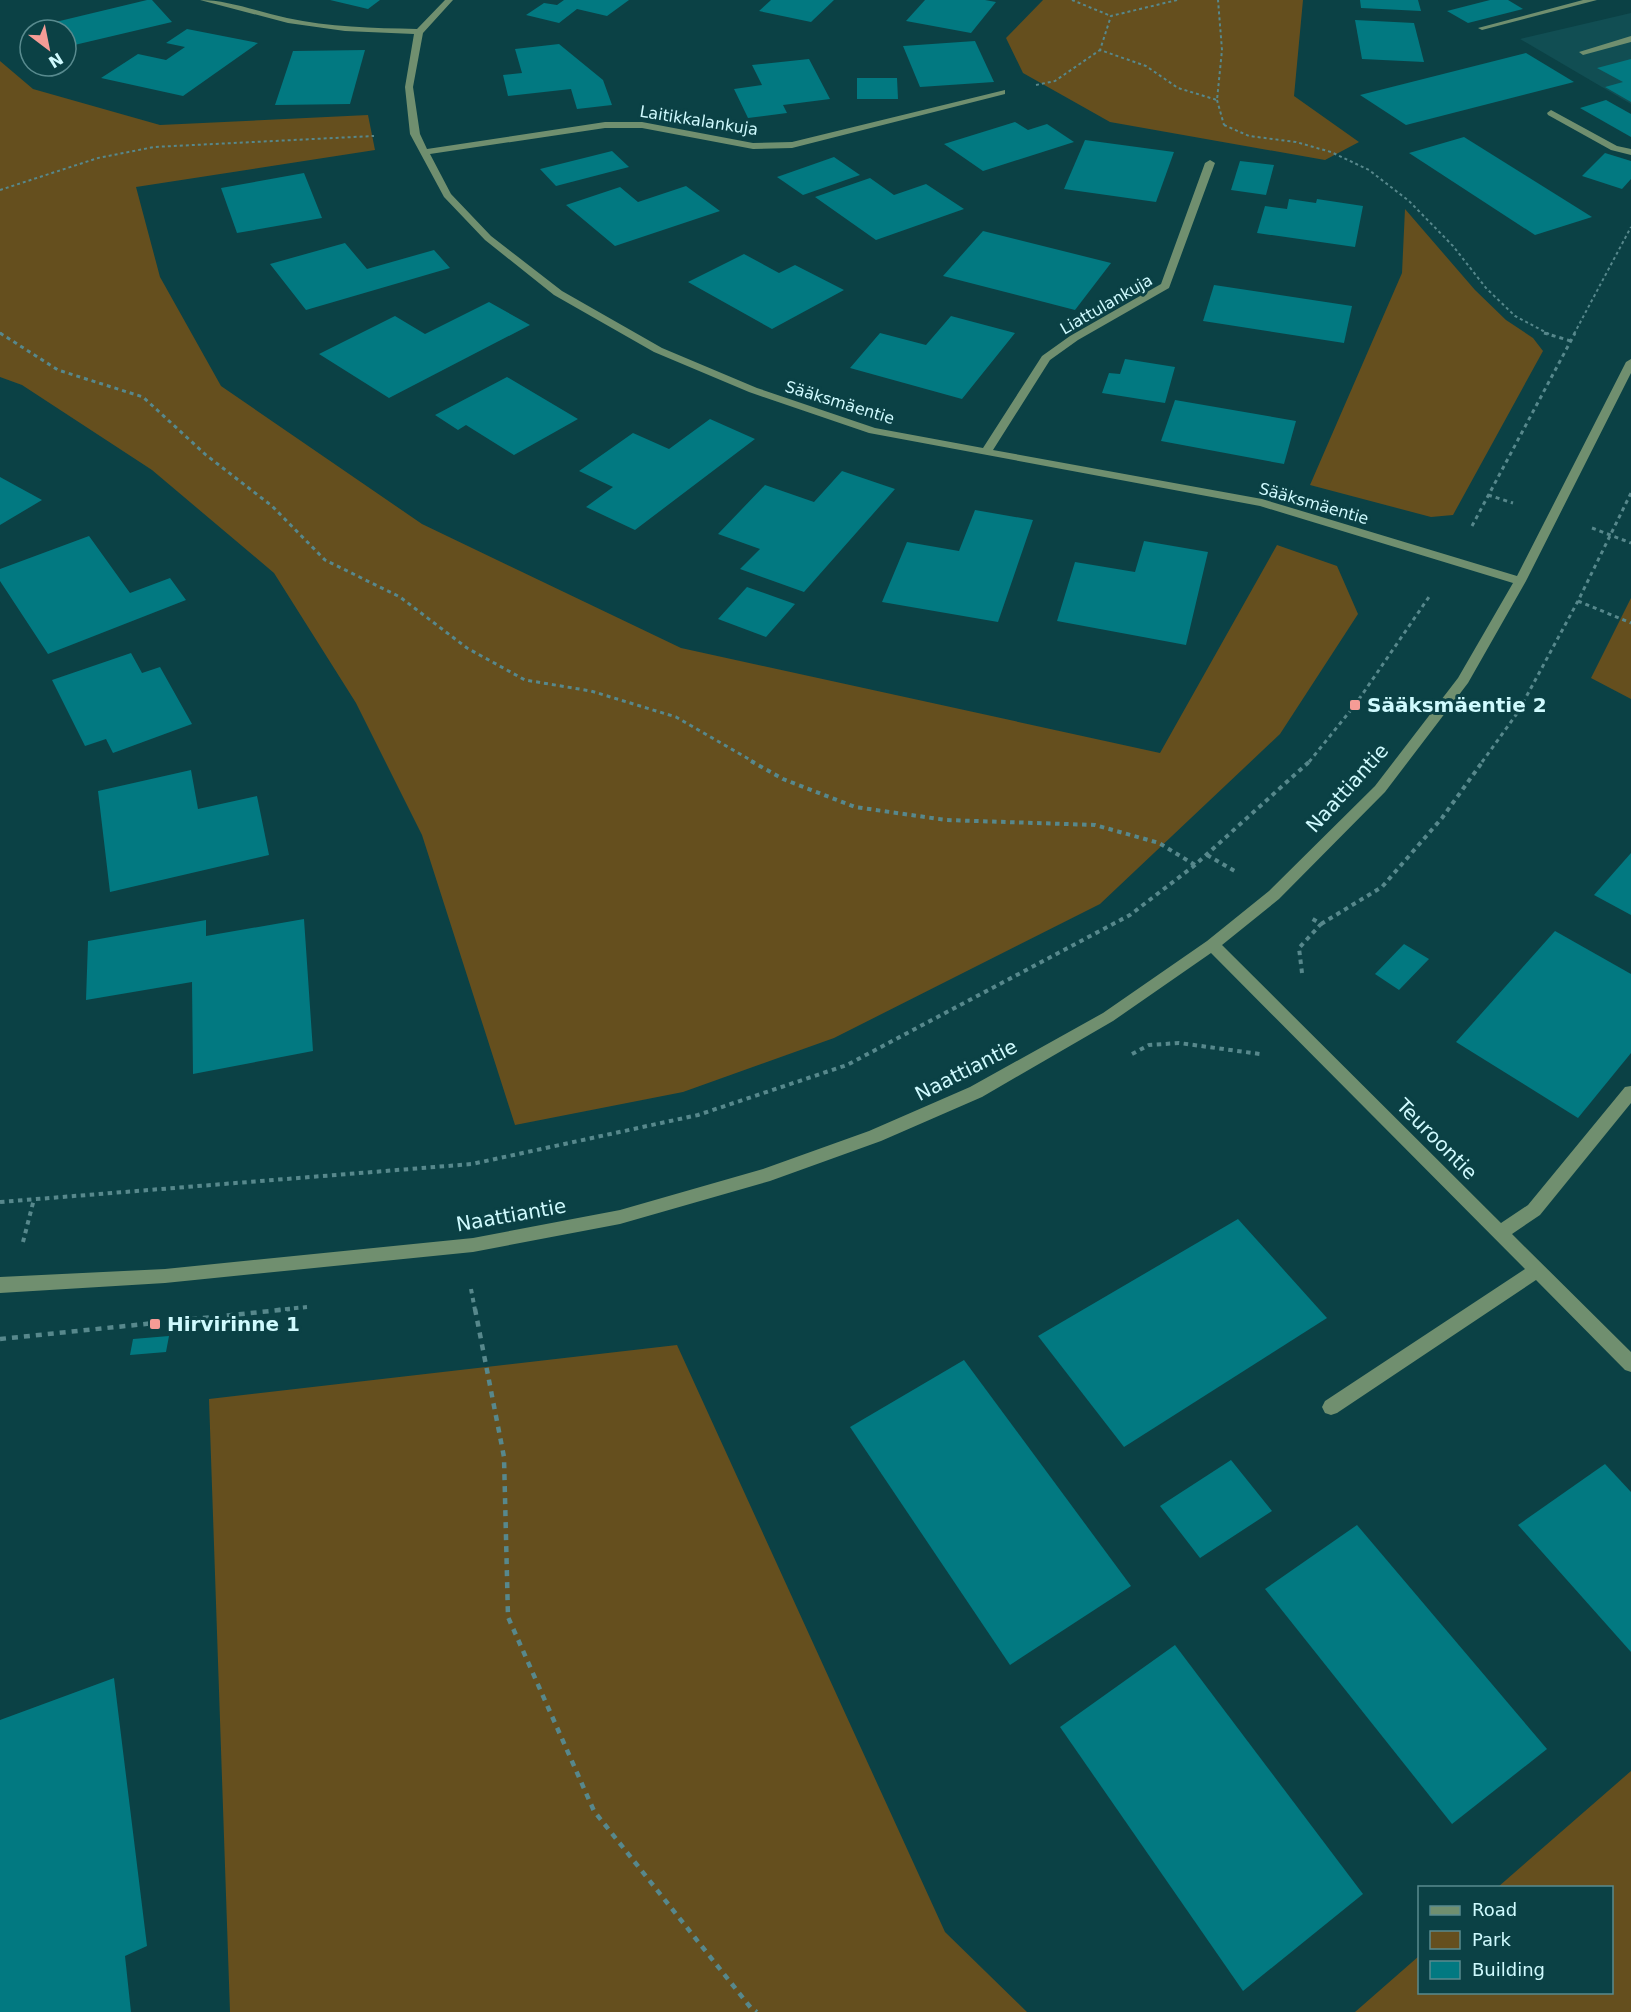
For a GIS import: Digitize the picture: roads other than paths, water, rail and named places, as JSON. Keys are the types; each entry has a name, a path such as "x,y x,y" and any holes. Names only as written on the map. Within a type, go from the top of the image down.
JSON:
{"street":[{"path":"204,0 288,21 345,29 420,32 449,0"},
{"path":"1482,28 1593,0"},
{"name":"Sääksmäentie","path":"420,32 409,87 415,134 447,195 488,238 558,293 658,350 753,390 873,431 1262,503 1520,581"},
{"path":"1583,52 1631,39"},
{"name":"Laitikkalankuja","path":"423,152 605,125 642,125 753,146 792,145 1002,92"},
{"path":"1551,113 1614,148 1631,152"},
{"name":"Liattulankuja","path":"985,453 1046,358 1074,338 1165,286 1210,163"},
{"name":"Naattiantie","path":"0,1286 165,1276 473,1245 620,1217 764,1176 875,1136 976,1092 1108,1017 1212,945 1274,895 1380,789 1463,680 1520,581 1631,362"},
{"name":"Teuroontie","path":"1212,945 1631,1364"},
{"path":"1501,1232 1534,1210 1631,1092"},
{"path":"1331,1407 1538,1269"}],"place":[{"name":"Sääksmäentie 2","path":"1355,705"},
{"name":"Hirvirinne 1","path":"155,1324"}]}
